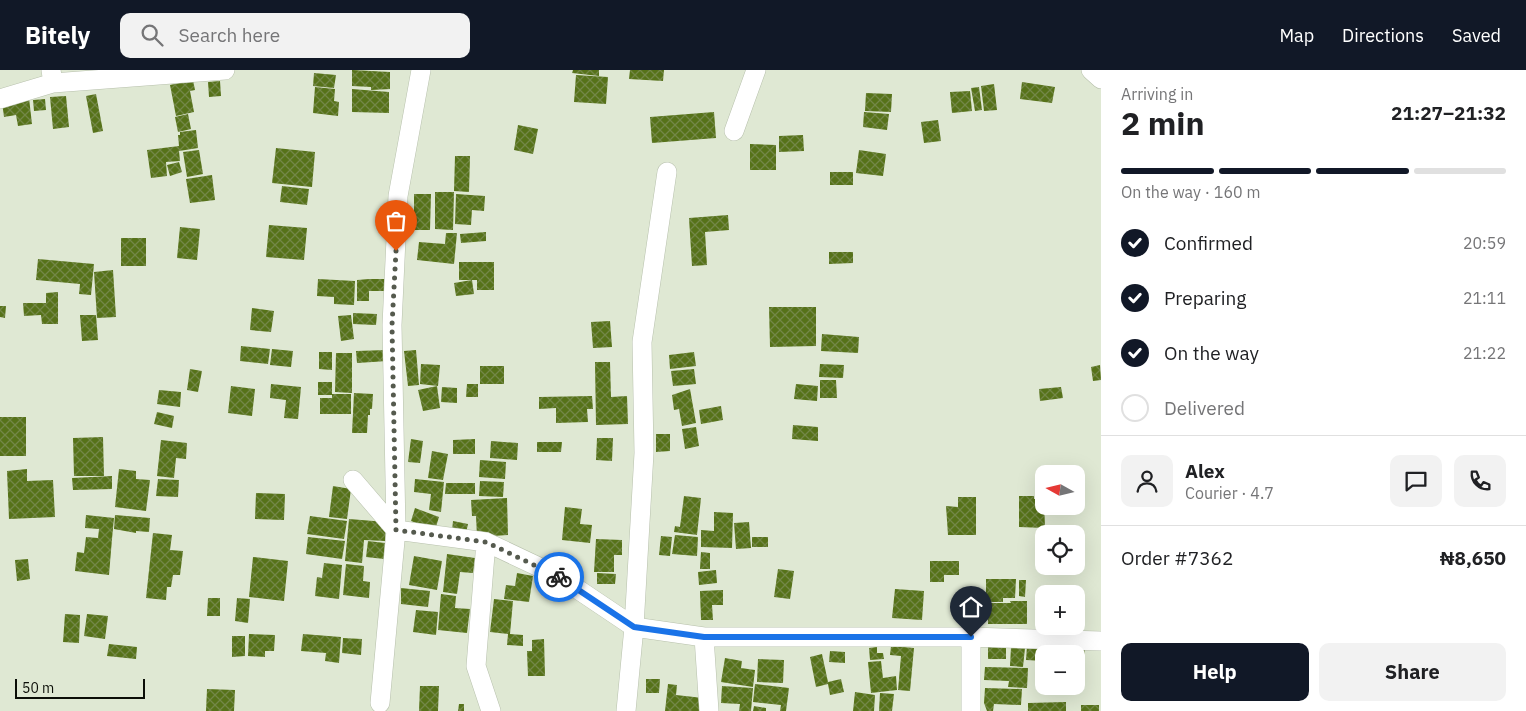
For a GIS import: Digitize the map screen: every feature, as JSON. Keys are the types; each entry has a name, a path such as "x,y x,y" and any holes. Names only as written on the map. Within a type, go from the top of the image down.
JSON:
{"street":[{"path":"0,99 52,77 225,70"},
{"path":"380,703 396,530 392,325 398,196 422,70"},
{"path":"734,131 756,70"},
{"path":"1091,70 1101,78"},
{"path":"626,711 634,627 644,453 642,342 667,172"},
{"path":"353,480 396,530 486,542 558,576 634,627 704,637 971,637 1101,641"},
{"path":"486,542 476,666 491,711"},
{"path":"704,637 709,711"},
{"path":"970,711 971,637"}],"building":[{"path":"352,70 390,72 390,89 371,90 371,87 352,86"},
{"path":"573,70 599,70 599,76 572,73"},
{"path":"630,70 664,70 663,81 629,79"},
{"path":"314,73 336,75 334,88 313,86"},
{"path":"576,75 608,77 606,104 574,102"},
{"path":"193,80 195,90 190,91 194,112 176,116 170,85"},
{"path":"220,81 221,96 209,97 208,82"},
{"path":"1022,82 1055,87 1052,103 1020,99"},
{"path":"994,84 997,110 984,111 981,86"},
{"path":"315,87 335,89 334,101 339,102 338,116 313,113"},
{"path":"979,87 982,110 975,111 971,88"},
{"path":"352,89 389,92 389,113 352,112"},
{"path":"970,91 972,111 952,113 950,92"},
{"path":"866,93 892,94 891,112 865,111"},
{"path":"96,94 103,131 93,133 86,96"},
{"path":"66,96 69,127 53,129 50,97"},
{"path":"29,98 32,124 18,126 16,115 4,117 2,102"},
{"path":"45,99 46,110 34,111 33,100"},
{"path":"714,112 716,138 652,143 650,117"},
{"path":"864,112 889,114 887,130 863,127"},
{"path":"188,114 191,129 178,132 175,117"},
{"path":"938,120 941,141 924,143 921,122"},
{"path":"518,125 538,129 533,154 514,150"},
{"path":"196,130 198,148 179,151 180,161 166,162 167,176 151,178 147,150 179,146 178,135 180,135 180,132"},
{"path":"803,135 804,151 779,152 779,136"},
{"path":"750,144 776,145 776,170 750,170"},
{"path":"276,148 315,152 312,187 272,183"},
{"path":"199,150 203,174 187,177 183,152"},
{"path":"859,150 886,154 883,176 856,173"},
{"path":"455,156 470,156 469,192 454,191"},
{"path":"179,162 182,172 170,176 167,165"},
{"path":"830,172 853,172 853,185 830,185"},
{"path":"212,175 215,200 190,203 186,179"},
{"path":"282,186 309,189 307,205 280,202"},
{"path":"435,192 454,192 453,230 435,229"},
{"path":"414,194 431,194 430,230 414,230"},
{"path":"456,194 485,196 484,211 472,210 471,225 455,224"},
{"path":"728,215 729,230 705,232 707,265 692,266 689,218"},
{"path":"269,225 307,228 304,260 266,257"},
{"path":"180,227 200,229 197,260 177,258"},
{"path":"486,232 486,241 461,243 460,234"},
{"path":"446,233 457,233 454,264 417,260 419,242 445,244"},
{"path":"121,238 146,238 146,266 121,266"},
{"path":"829,252 853,252 853,263 829,264"},
{"path":"38,259 94,264 91,295 79,294 80,284 36,280"},
{"path":"459,262 494,262 494,290 477,290 477,280 459,280"},
{"path":"113,270 116,317 97,318 94,272"},
{"path":"318,279 355,281 354,305 334,304 334,297 317,296"},
{"path":"390,279 391,291 369,291 369,301 357,301 357,280"},
{"path":"472,280 474,294 456,296 454,283"},
{"path":"58,292 58,324 42,324 41,315 24,316 23,303 46,303 46,293"},
{"path":"0,306 6,306 5,318 0,317"},
{"path":"769,307 816,307 816,346 770,347"},
{"path":"252,308 274,311 271,332 250,330"},
{"path":"353,313 377,314 376,325 353,324"},
{"path":"80,315 96,315 98,340 82,341"},
{"path":"351,315 354,339 341,341 338,316"},
{"path":"610,321 612,347 593,348 591,322"},
{"path":"822,334 859,337 858,353 821,351"},
{"path":"241,346 270,349 268,364 240,361"},
{"path":"272,349 293,351 291,367 270,365"},
{"path":"387,350 388,361 357,363 356,351"},
{"path":"416,350 419,385 408,386 404,351"},
{"path":"319,352 332,352 332,370 319,369"},
{"path":"694,352 696,366 670,369 669,355"},
{"path":"336,353 352,353 352,393 335,392"},
{"path":"595,362 610,362 611,397 627,396 628,424 596,425"},
{"path":"421,364 440,365 438,386 420,384"},
{"path":"820,364 844,365 843,378 819,377"},
{"path":"1100,365 1101,380 1093,381 1091,367"},
{"path":"480,366 504,366 504,384 480,384"},
{"path":"190,369 202,371 198,392 187,390"},
{"path":"694,369 696,384 673,386 671,371"},
{"path":"820,380 836,380 837,398 820,398"},
{"path":"318,382 332,382 332,395 318,395"},
{"path":"271,384 301,387 298,419 284,418 286,400 270,398"},
{"path":"467,384 478,384 478,397 466,397"},
{"path":"796,384 818,386 817,401 794,399"},
{"path":"231,386 255,389 252,416 228,413"},
{"path":"437,386 440,408 423,411 418,390"},
{"path":"442,387 457,388 457,403 441,402"},
{"path":"1061,387 1063,398 1040,401 1039,389"},
{"path":"690,389 696,423 682,426 679,409 674,410 672,395"},
{"path":"159,390 181,392 180,407 157,404"},
{"path":"354,393 373,394 372,409 370,409 370,415 368,415 367,433 352,433"},
{"path":"332,394 351,394 351,414 320,414 320,398 332,398"},
{"path":"592,396 593,409 587,409 588,422 556,423 556,408 539,409 539,397"},
{"path":"721,406 723,420 701,424 699,410"},
{"path":"157,412 174,416 172,428 154,424"},
{"path":"0,417 26,417 26,456 0,456"},
{"path":"793,425 818,427 818,441 792,439"},
{"path":"696,427 699,446 685,449 682,429"},
{"path":"656,434 670,434 670,451 656,452"},
{"path":"103,437 104,476 74,476 73,438"},
{"path":"597,438 613,438 612,461 596,460"},
{"path":"411,439 423,441 420,463 408,462"},
{"path":"475,439 475,454 453,454 453,440"},
{"path":"161,440 187,443 186,459 176,458 174,478 157,476"},
{"path":"491,441 518,443 517,460 490,458"},
{"path":"537,442 562,442 561,452 537,452"},
{"path":"432,451 448,454 443,480 428,478"},
{"path":"480,460 506,462 505,479 479,477"},
{"path":"27,469 27,481 53,480 55,517 9,519 7,471"},
{"path":"119,469 136,471 136,479 150,480 146,511 115,507"},
{"path":"112,476 112,489 73,490 72,478"},
{"path":"158,479 179,480 178,497 156,496"},
{"path":"415,479 444,482 441,512 429,510 431,494 414,492"},
{"path":"480,481 504,482 503,497 479,496"},
{"path":"446,483 475,483 475,494 445,494"},
{"path":"333,486 351,489 347,519 329,517"},
{"path":"256,493 285,494 284,520 255,519"},
{"path":"684,496 701,498 697,535 674,532 675,526 680,527"},
{"path":"1019,496 1034,496 1035,515 1045,515 1045,525 1035,525 1035,528 1019,527"},
{"path":"958,497 976,497 976,535 948,535 946,506 958,507"},
{"path":"507,498 508,535 477,537 476,516 472,516 471,500"},
{"path":"565,507 582,509 580,524 592,525 590,543 562,540"},
{"path":"415,508 439,517 435,530 411,521"},
{"path":"714,512 733,513 732,548 701,547 701,530 714,531"},
{"path":"86,515 114,518 109,575 75,571 77,552 84,553 86,537 98,538 99,529 85,528"},
{"path":"115,515 150,518 149,532 136,531 136,533 114,529"},
{"path":"310,516 347,521 344,539 307,534"},
{"path":"349,519 386,522 385,541 364,540 362,563 345,561"},
{"path":"453,521 468,524 466,533 452,531"},
{"path":"749,522 751,548 736,549 734,523"},
{"path":"153,533 172,535 170,550 183,551 180,575 173,575 171,587 167,587 166,600 146,598"},
{"path":"675,535 698,537 697,556 672,554"},
{"path":"661,536 672,537 670,556 659,555"},
{"path":"308,537 345,541 342,559 306,554"},
{"path":"752,537 768,537 768,547 752,547"},
{"path":"596,539 622,540 622,555 614,555 614,572 594,572"},
{"path":"368,541 385,543 384,559 366,557"},
{"path":"701,552 710,553 710,569 700,569"},
{"path":"447,554 475,558 473,573 460,572 457,594 443,592"},
{"path":"414,556 442,561 437,590 409,585"},
{"path":"253,557 288,561 284,601 249,597"},
{"path":"28,559 30,579 17,581 15,560"},
{"path":"930,561 959,561 959,575 944,575 944,582 930,582"},
{"path":"324,563 342,565 339,599 315,596 317,577 322,578"},
{"path":"346,564 364,566 363,581 370,582 369,598 343,595"},
{"path":"778,569 794,571 790,599 774,597"},
{"path":"716,570 717,583 699,585 698,572"},
{"path":"517,573 533,576 529,602 504,599 506,585 515,586"},
{"path":"597,573 616,574 615,584 597,584"},
{"path":"986,579 1016,579 1015,598 1003,598 1003,602 986,602"},
{"path":"1019,580 1026,580 1025,597 1019,596"},
{"path":"401,588 430,591 428,607 401,604"},
{"path":"895,589 924,591 922,620 892,618"},
{"path":"723,590 723,605 712,605 713,620 701,620 700,591"},
{"path":"441,594 456,596 455,608 470,609 467,633 438,630"},
{"path":"208,598 220,598 220,616 207,616"},
{"path":"237,598 250,599 248,623 235,621"},
{"path":"494,599 513,601 510,634 523,635 523,646 507,645 508,634 490,632"},
{"path":"1010,601 1027,601 1027,624 988,624 988,603 1011,603"},
{"path":"416,610 438,612 436,635 413,632"},
{"path":"65,614 80,615 79,643 63,642"},
{"path":"87,614 108,616 105,639 84,636"},
{"path":"249,634 275,635 274,651 265,651 265,657 248,656"},
{"path":"303,634 341,637 339,663 325,661 326,653 301,651"},
{"path":"232,636 245,636 245,656 232,657"},
{"path":"343,638 362,639 361,655 342,653"},
{"path":"544,639 545,676 528,676 527,651 532,651 532,640"},
{"path":"109,644 137,647 136,659 107,656"},
{"path":"891,646 914,648 910,691 898,690 901,656 890,655"},
{"path":"1027,646 1035,647 1035,660 1026,660"},
{"path":"877,647 877,653 883,653 884,659 870,660 869,648"},
{"path":"988,647 1006,647 1006,659 988,659"},
{"path":"1011,647 1025,648 1023,667 1010,666"},
{"path":"830,651 845,652 845,663 829,662"},
{"path":"822,654 828,682 841,679 844,692 830,695 828,684 816,687 810,657"},
{"path":"725,658 742,661 741,668 755,670 753,687 721,682"},
{"path":"758,659 784,660 783,683 757,682"},
{"path":"881,661 883,678 896,676 897,690 871,693 868,662"},
{"path":"985,667 1028,668 1027,688 1008,687 1009,681 984,680"},
{"path":"646,679 660,679 659,693 646,693"},
{"path":"668,684 677,685 676,695 703,698 701,711 665,711"},
{"path":"755,684 789,688 786,711 780,711 781,705 753,702"},
{"path":"420,686 439,686 438,711 419,711"},
{"path":"722,686 753,688 751,711 739,711 740,704 721,703"},
{"path":"985,688 1022,689 1021,705 994,704 993,711 987,711 984,703"},
{"path":"207,689 235,690 234,711 206,711"},
{"path":"855,692 875,695 874,711 853,711"},
{"path":"880,693 894,694 892,711 879,711"},
{"path":"1066,702 1066,711 1028,711 1028,703"},
{"path":"459,704 464,704 464,711 458,711"},
{"path":"1081,705 1099,705 1099,711 1081,711"},
{"path":"754,706 766,708 766,711 753,711"}],"way so far":[{"path":"396,251 392,325 396,530 486,542 559,577"}],"route":[{"path":"559,577 634,627 704,637 971,637"}]}
